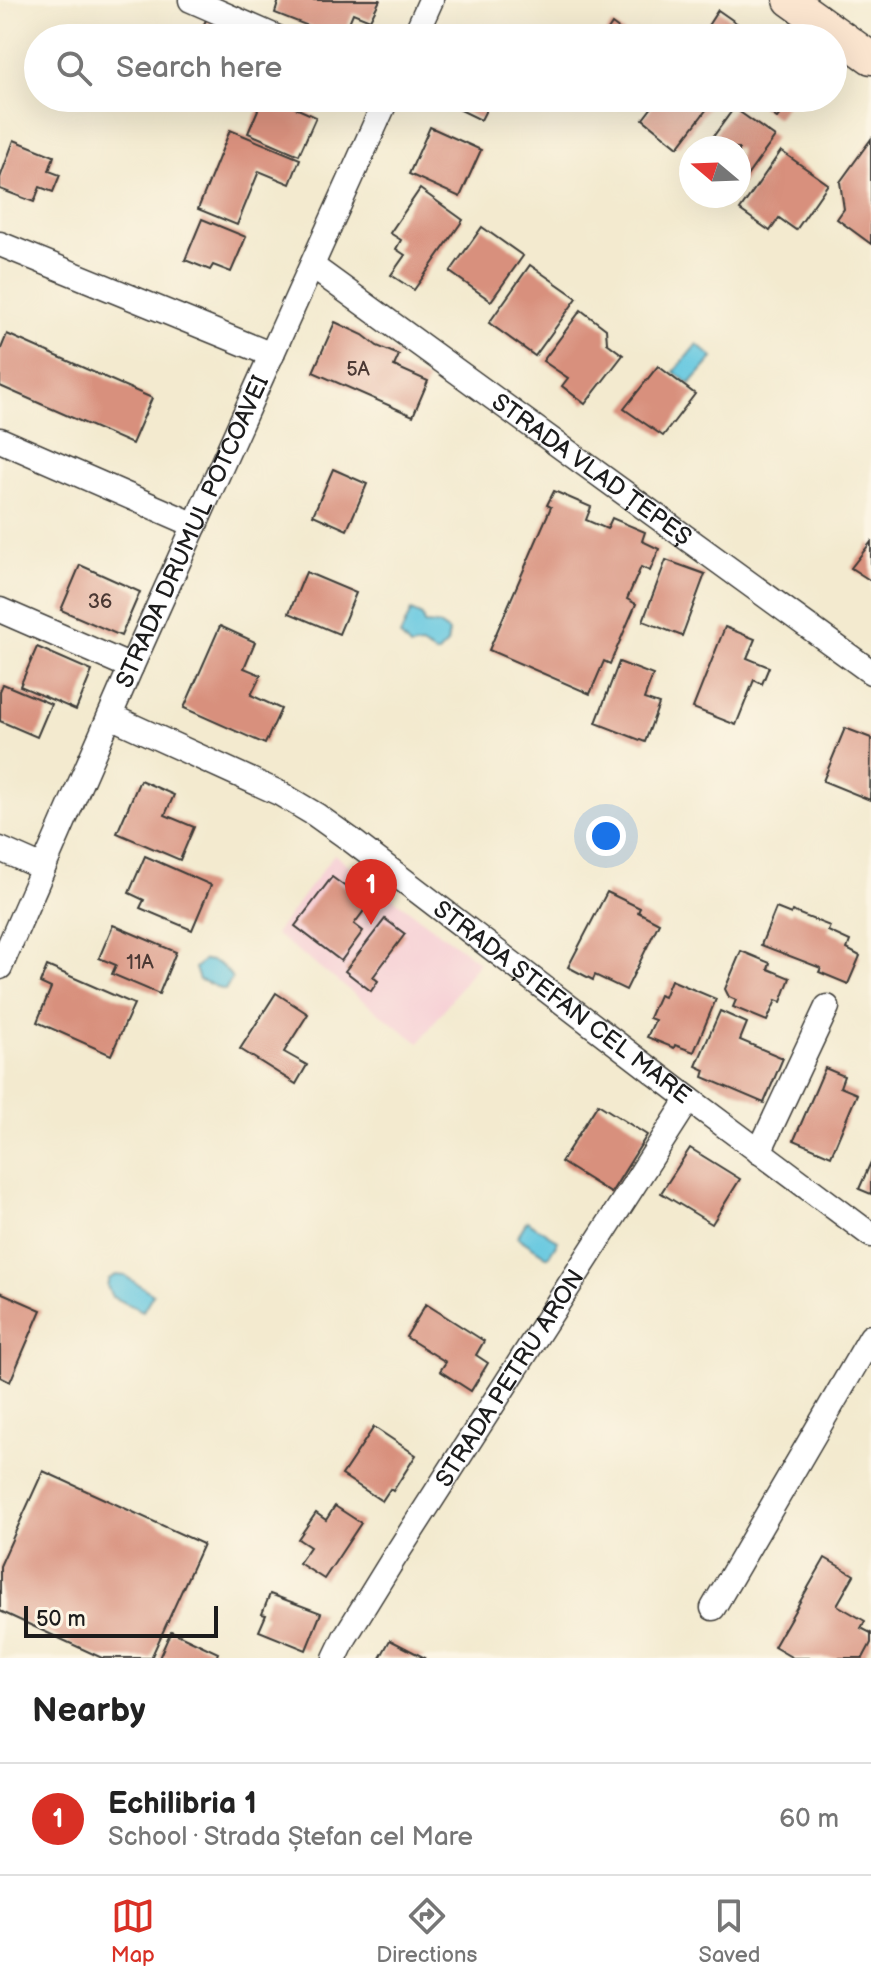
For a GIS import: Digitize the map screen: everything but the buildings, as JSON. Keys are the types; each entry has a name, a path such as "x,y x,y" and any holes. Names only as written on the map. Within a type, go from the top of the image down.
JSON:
{"main road":[{"path":"790,0 824,24"},
{"path":"847,41 871,58"}],"street":[{"path":"191,0 246,24"},
{"path":"420,24 431,0"},
{"name":"STRADA DRUMUL POTCOAVEI","path":"0,967 381,112"},
{"path":"0,244 272,355"},
{"name":"STRADA VLAD ȚEPEȘ","path":"312,266 871,672"},
{"path":"0,440 195,525"},
{"path":"0,610 131,667"},
{"name":"STRADA ȘTEFAN CEL MARE","path":"110,716 279,793 316,815 871,1235"},
{"path":"0,849 43,868"},
{"path":"759,1152 827,1007"},
{"name":"STRADA PETRU ARON","path":"335,1658 392,1561 689,1099"},
{"path":"713,1608 871,1337"}],"shaded area":[{"path":"334,854 479,962 419,1043 275,934"}],"water":[{"path":"697,344 713,358 690,384 674,372"},
{"path":"411,611 422,616 424,624 439,625 449,632 447,644 437,654 421,645 410,647 400,636"},
{"path":"204,960 220,965 232,978 225,990 199,980 195,968"},
{"path":"527,1221 558,1241 548,1257 517,1237"},
{"path":"116,1275 125,1276 153,1294 143,1311 112,1297 107,1286 109,1279"}],"place":[{"name":"Echilibria 1","path":"371,925"}]}
